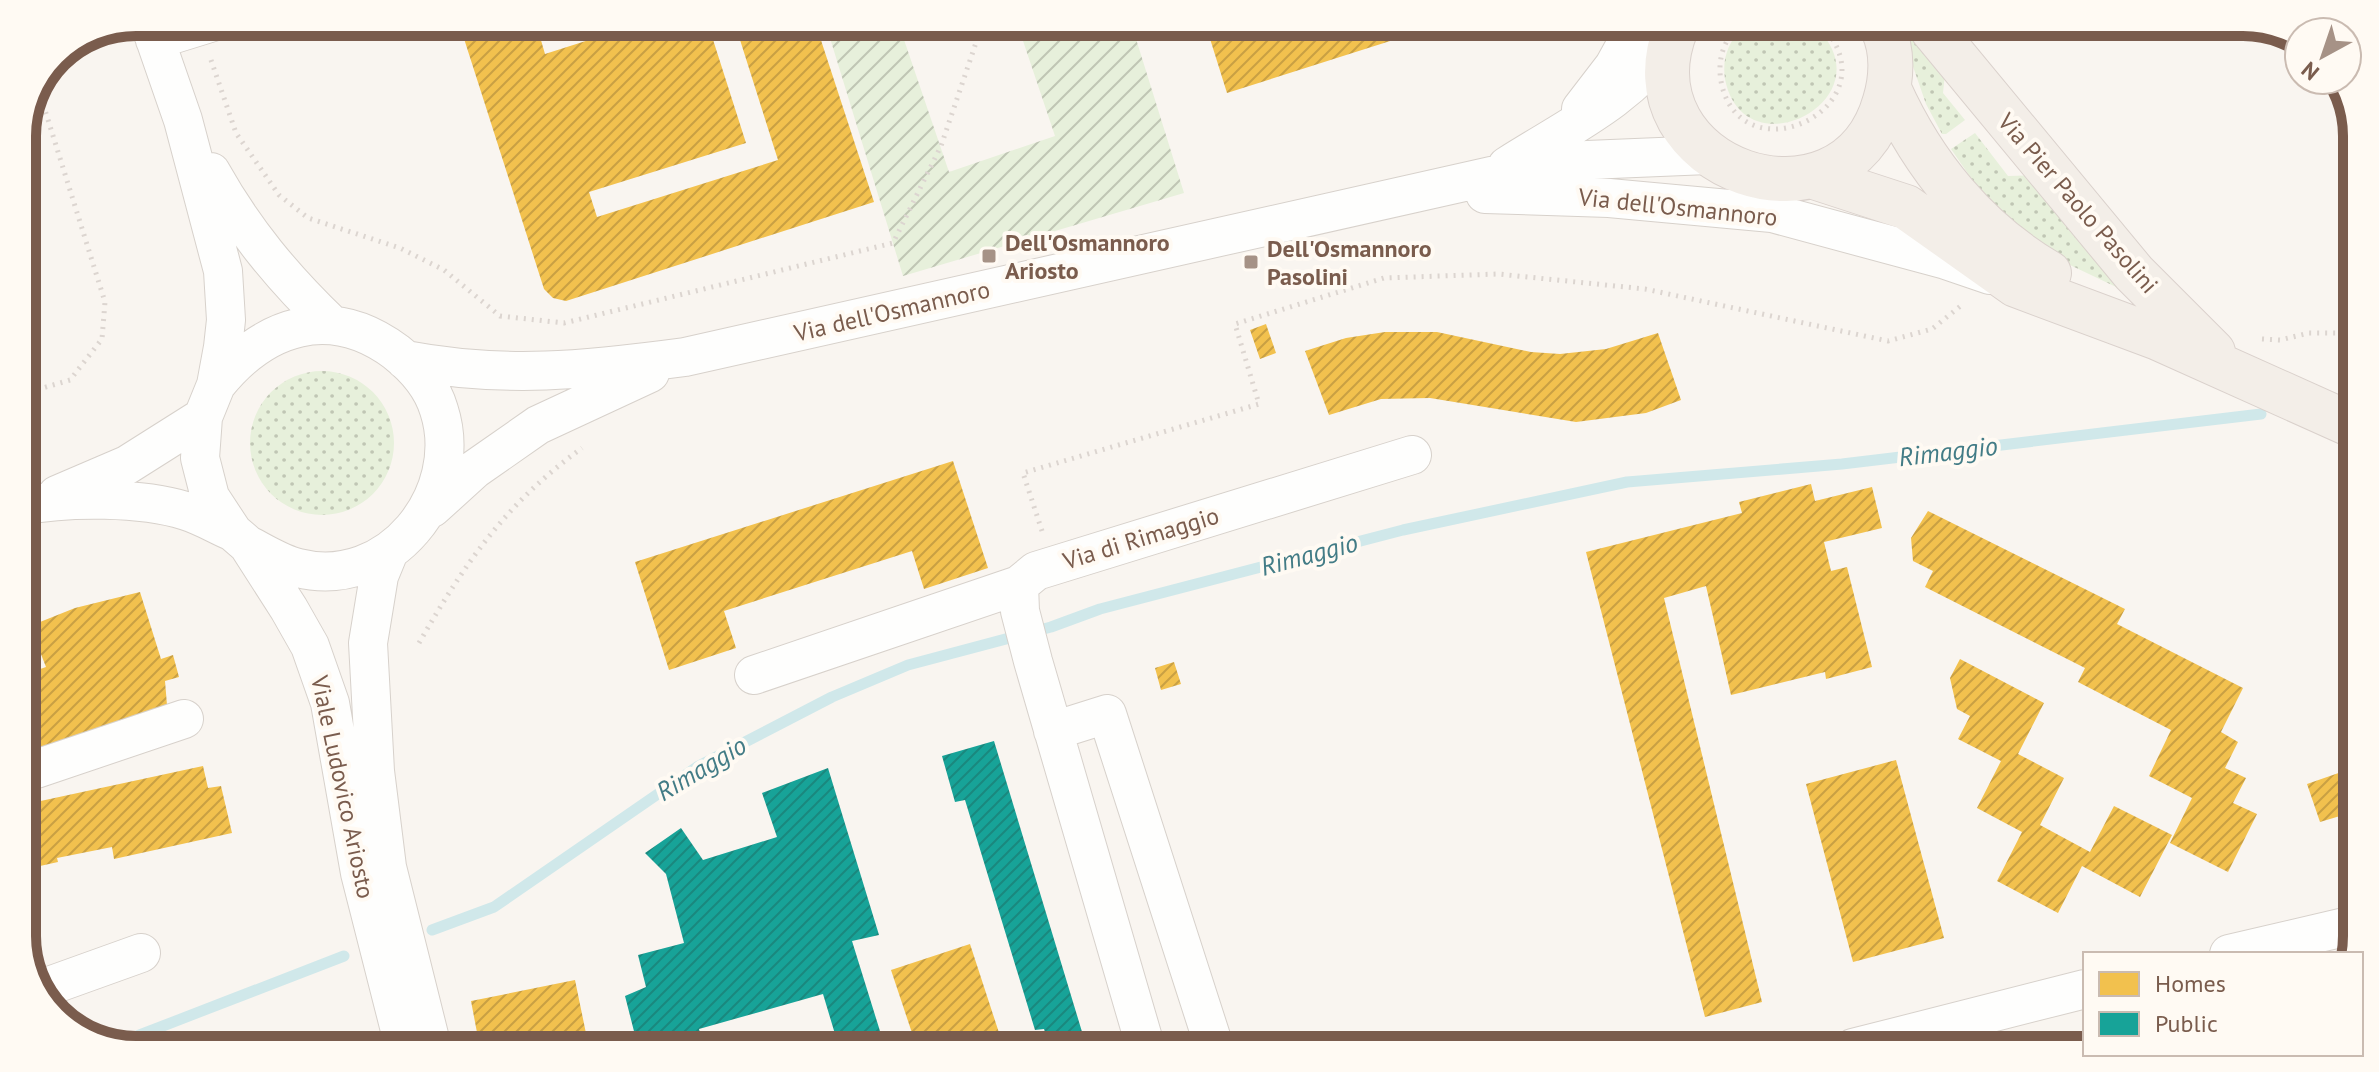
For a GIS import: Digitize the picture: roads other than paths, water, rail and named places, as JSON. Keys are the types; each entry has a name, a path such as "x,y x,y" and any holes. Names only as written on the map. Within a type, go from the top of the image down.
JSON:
{"main road":[{"name":"Via dell'Osmannoro","path":"1662,36 1673,103 1682,123 1708,155 1731,170 1757,178 1784,181 1811,176 1834,167 1870,134 1889,89 1891,61 1885,36"},
{"name":"Via Pier Paolo Pasolini","path":"1938,36 2134,273 2244,355"},
{"name":"Via dell'Osmannoro","path":"1889,89 1925,157 1961,204 2032,263 2158,338"},
{"name":"Via dell'Osmannoro","path":"1811,176 1906,207 2016,285 2158,338 2244,355 2275,390 2343,421"}],"street":[{"name":"Viale Ludovico Ariosto","path":"154,36 183,120 223,271 226,320 200,458 210,497 310,646 330,703 374,870 429,1036"},
{"name":"Via dell'Osmannoro","path":"1491,176 1619,97 1648,72 1660,36"},
{"name":"Viale Ludovico Ariosto","path":"183,120 245,229 270,263 332,325"},
{"name":"Via dell'Osmannoro","path":"405,360 443,367 575,372 685,357 1491,176 1587,160 1708,155"},
{"name":"Via dell'Osmannoro","path":"1426,192 1609,198 1772,213 1946,260 2016,285"},
{"name":"Viale Ludovico Ariosto","path":"210,401 237,359 265,339 297,327 332,325 367,333 405,360 423,377 439,409 445,444 441,479 427,512 388,554 379,576 368,643 375,771 374,870 402,1036"},
{"name":"Via dell'Osmannoro","path":"427,512 475,469 538,425 685,357"},
{"path":"36,502 127,465 210,401"},
{"name":"Via di Rimaggio","path":"754,675 1019,598 1036,571 1412,455"},
{"path":"36,504 131,501 186,511 298,568 333,570 388,554"},
{"path":"1019,598 1033,661 1142,1036"},
{"path":"1053,731 1107,714 1211,1036"},
{"path":"36,769 184,719"},
{"path":"2238,952 2343,927"},
{"path":"52,990 141,953"},
{"path":"1900,1036 2083,990"}],"waterway":[{"name":"Rimaggio","path":"432,930 494,907 697,767 832,697 908,665 1051,627 1100,609 1403,530 1627,482 1842,464 2261,414"},
{"name":"Rimaggio","path":"137,1036 344,956"}],"place":[{"name":"Dell'Osmannoro Ariosto","path":"989,256"},
{"name":"Dell'Osmannoro Pasolini","path":"1251,262"}]}
